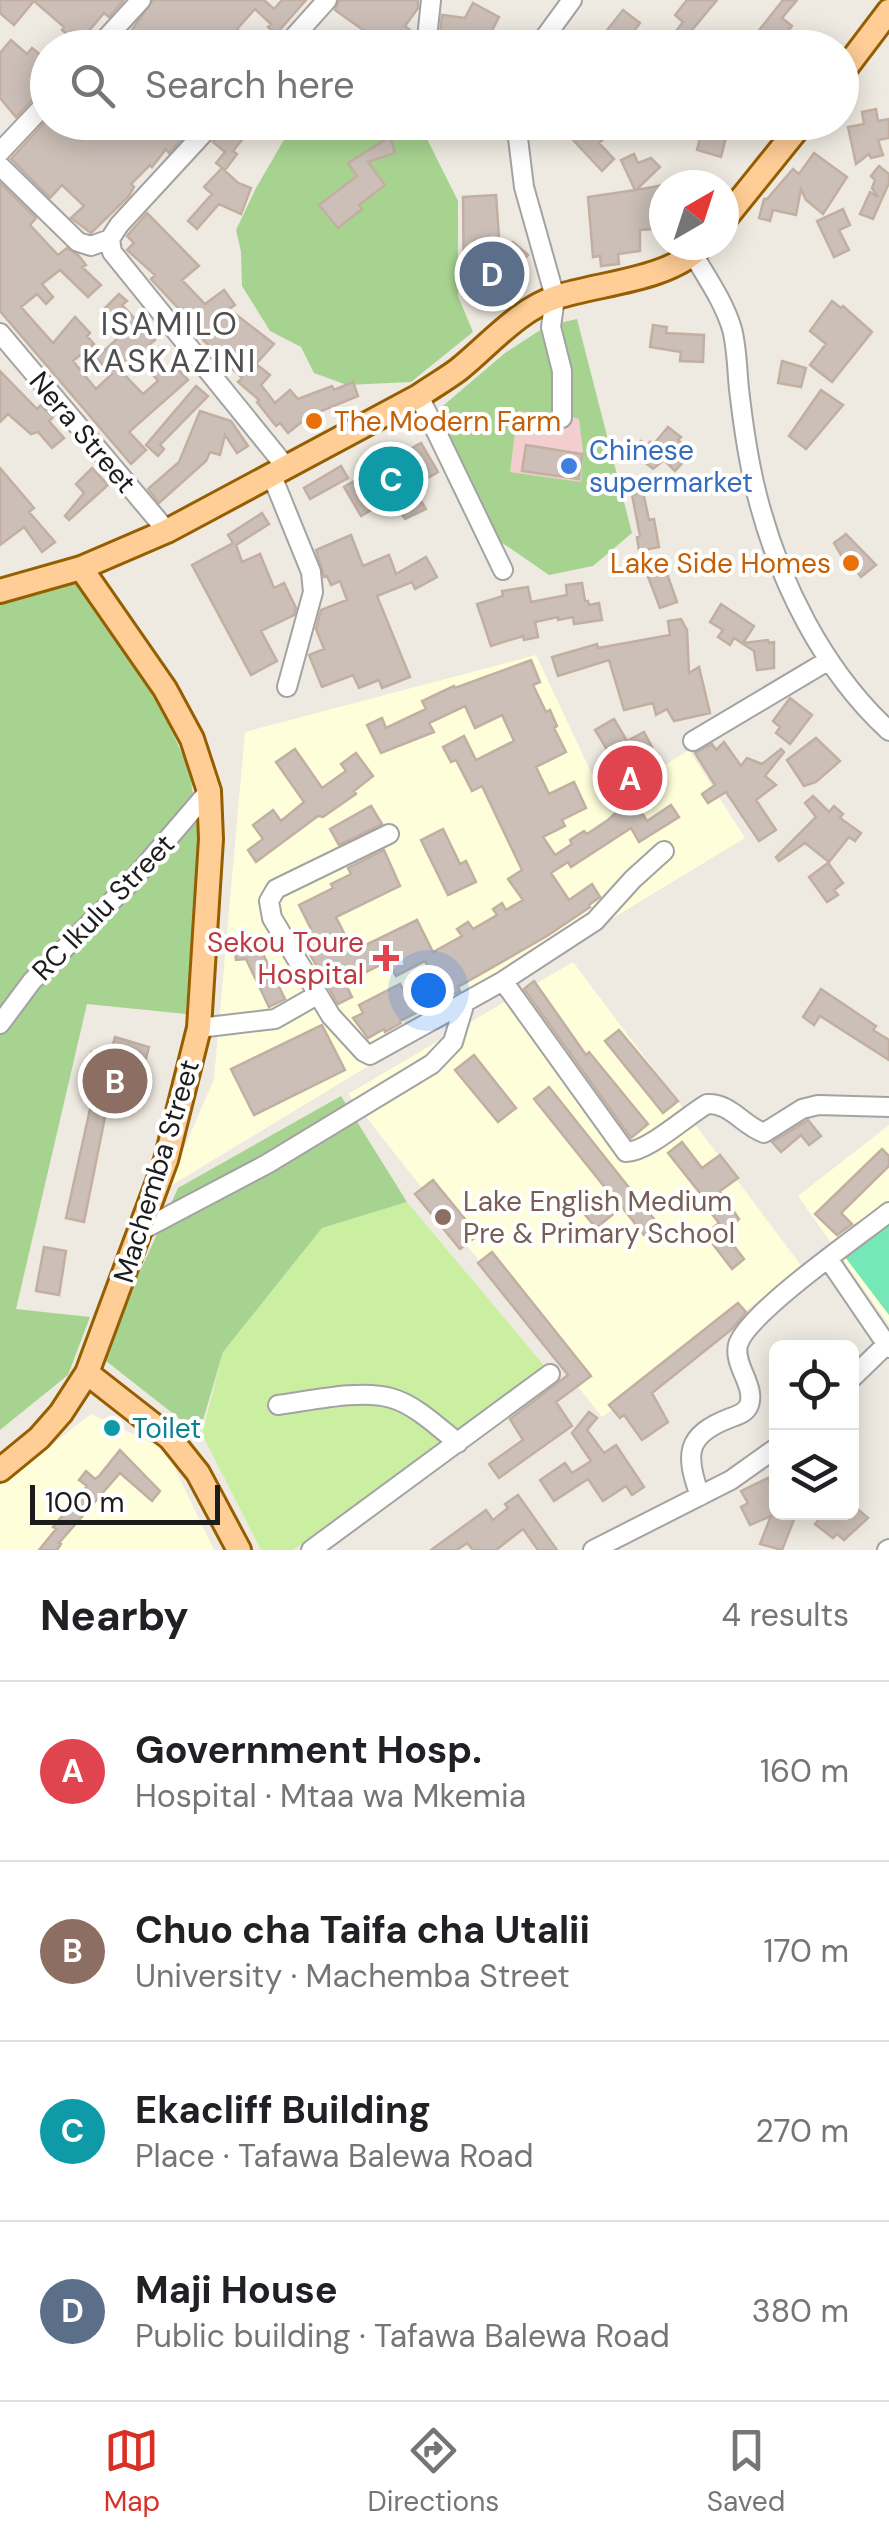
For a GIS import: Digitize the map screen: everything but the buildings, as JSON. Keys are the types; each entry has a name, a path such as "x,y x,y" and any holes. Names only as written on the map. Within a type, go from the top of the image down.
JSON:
{"main road":[{"path":"859,51 889,11"},
{"path":"739,201 788,140"},
{"path":"0,591 81,568 167,531 420,396 454,373 526,312 555,297 616,283 673,260"},
{"name":"Machemba Street","path":"0,1470 39,1438 88,1374 176,1126 199,1028 210,839 209,791 192,739 165,690 81,568"},
{"path":"88,1374 170,1438 198,1473 238,1550"},
{"path":"72,1398 101,1396 128,1404"}],"street":[{"path":"114,30 141,0"},
{"path":"300,30 327,0"},
{"path":"428,30 431,0"},
{"path":"550,30 572,0"},
{"path":"0,152 30,120"},
{"path":"0,166 78,242 91,246 110,239 119,224 197,140"},
{"path":"518,140 535,233 555,297 551,327 562,371 562,418"},
{"path":"110,239 120,264 279,471 311,572 313,592 288,687"},
{"path":"702,260 732,330 757,494 776,556 801,612 829,660 863,707 889,731"},
{"name":"Nera Street","path":"0,333 167,531"},
{"path":"420,396 503,570"},
{"path":"694,741 829,660"},
{"name":"RC Ikulu Street","path":"0,1024 32,981 130,883 209,791"},
{"path":"389,834 276,890 268,901 272,918 317,995 331,1016 370,1054 503,980 596,921 664,851"},
{"path":"503,980 626,1152 632,1152 707,1104 727,1107 764,1133 802,1109 818,1104 889,1107"},
{"path":"199,1028 275,1019 317,995"},
{"path":"142,1230 267,1164 432,1064 453,1042 465,1002"},
{"path":"700,1496 689,1464 693,1445 712,1426 744,1413 748,1406 750,1397 736,1353 740,1339 748,1327 889,1212"},
{"path":"829,1260 888,1346 859,1372"},
{"path":"311,1550 550,1374"},
{"path":"278,1405 372,1396 391,1398 458,1443"},
{"path":"593,1550 732,1480 769,1453"},
{"path":"335,1533 349,1550"}],"shaded area":[{"path":"518,411 579,418 581,483 510,472"},
{"name":"Sekou Toure Hospital","path":"536,655 605,802 689,750 745,838 167,1188 214,1079 245,732"},
{"path":"573,962 803,1268 602,1417 348,1094"},
{"path":"889,1125 889,1325 798,1196"},
{"path":"91,1414 166,1450 214,1550 0,1550 0,1485"}],"green space":[{"path":"284,140 428,140 458,201 458,296 473,332 411,382 347,385 314,373 301,347 270,331 242,286 236,230"},
{"path":"577,319 632,533 593,566 549,575 498,540 438,410 505,353 545,327 559,373 558,418 518,411 510,472 581,482 579,419 567,415 555,324"},
{"path":"75,582 150,684 190,771 199,844 186,1014 87,1004 16,1309 90,1317 68,1375 0,1430 0,602"},
{"path":"341,1096 407,1202 322,1228 223,1352 199,1434 101,1357 178,1188"},
{"path":"407,1202 547,1369 293,1550 261,1550 202,1434 223,1352 322,1228"},
{"path":"889,1217 889,1315 842,1253"}],"place":[{"name":"Maji House","path":"492,274"},
{"name":"The Modern Farm","path":"314,421"},
{"name":"Chinese supermarket","path":"569,466"},
{"name":"Ekacliff Building","path":"391,479"},
{"name":"Lake Side Homes","path":"851,563"},
{"name":"Government Hosp.","path":"630,778"},
{"name":"Sekou Toure Hospital","path":"386,958"},
{"name":"Chuo cha Taifa cha Utalii","path":"115,1081"},
{"name":"Lake English Medium Pre & Primary School","path":"443,1217"},
{"name":"Toilet","path":"112,1428"}],"district":[{"name":"ISAMILO KASKAZINI","path":"170,342"}]}
